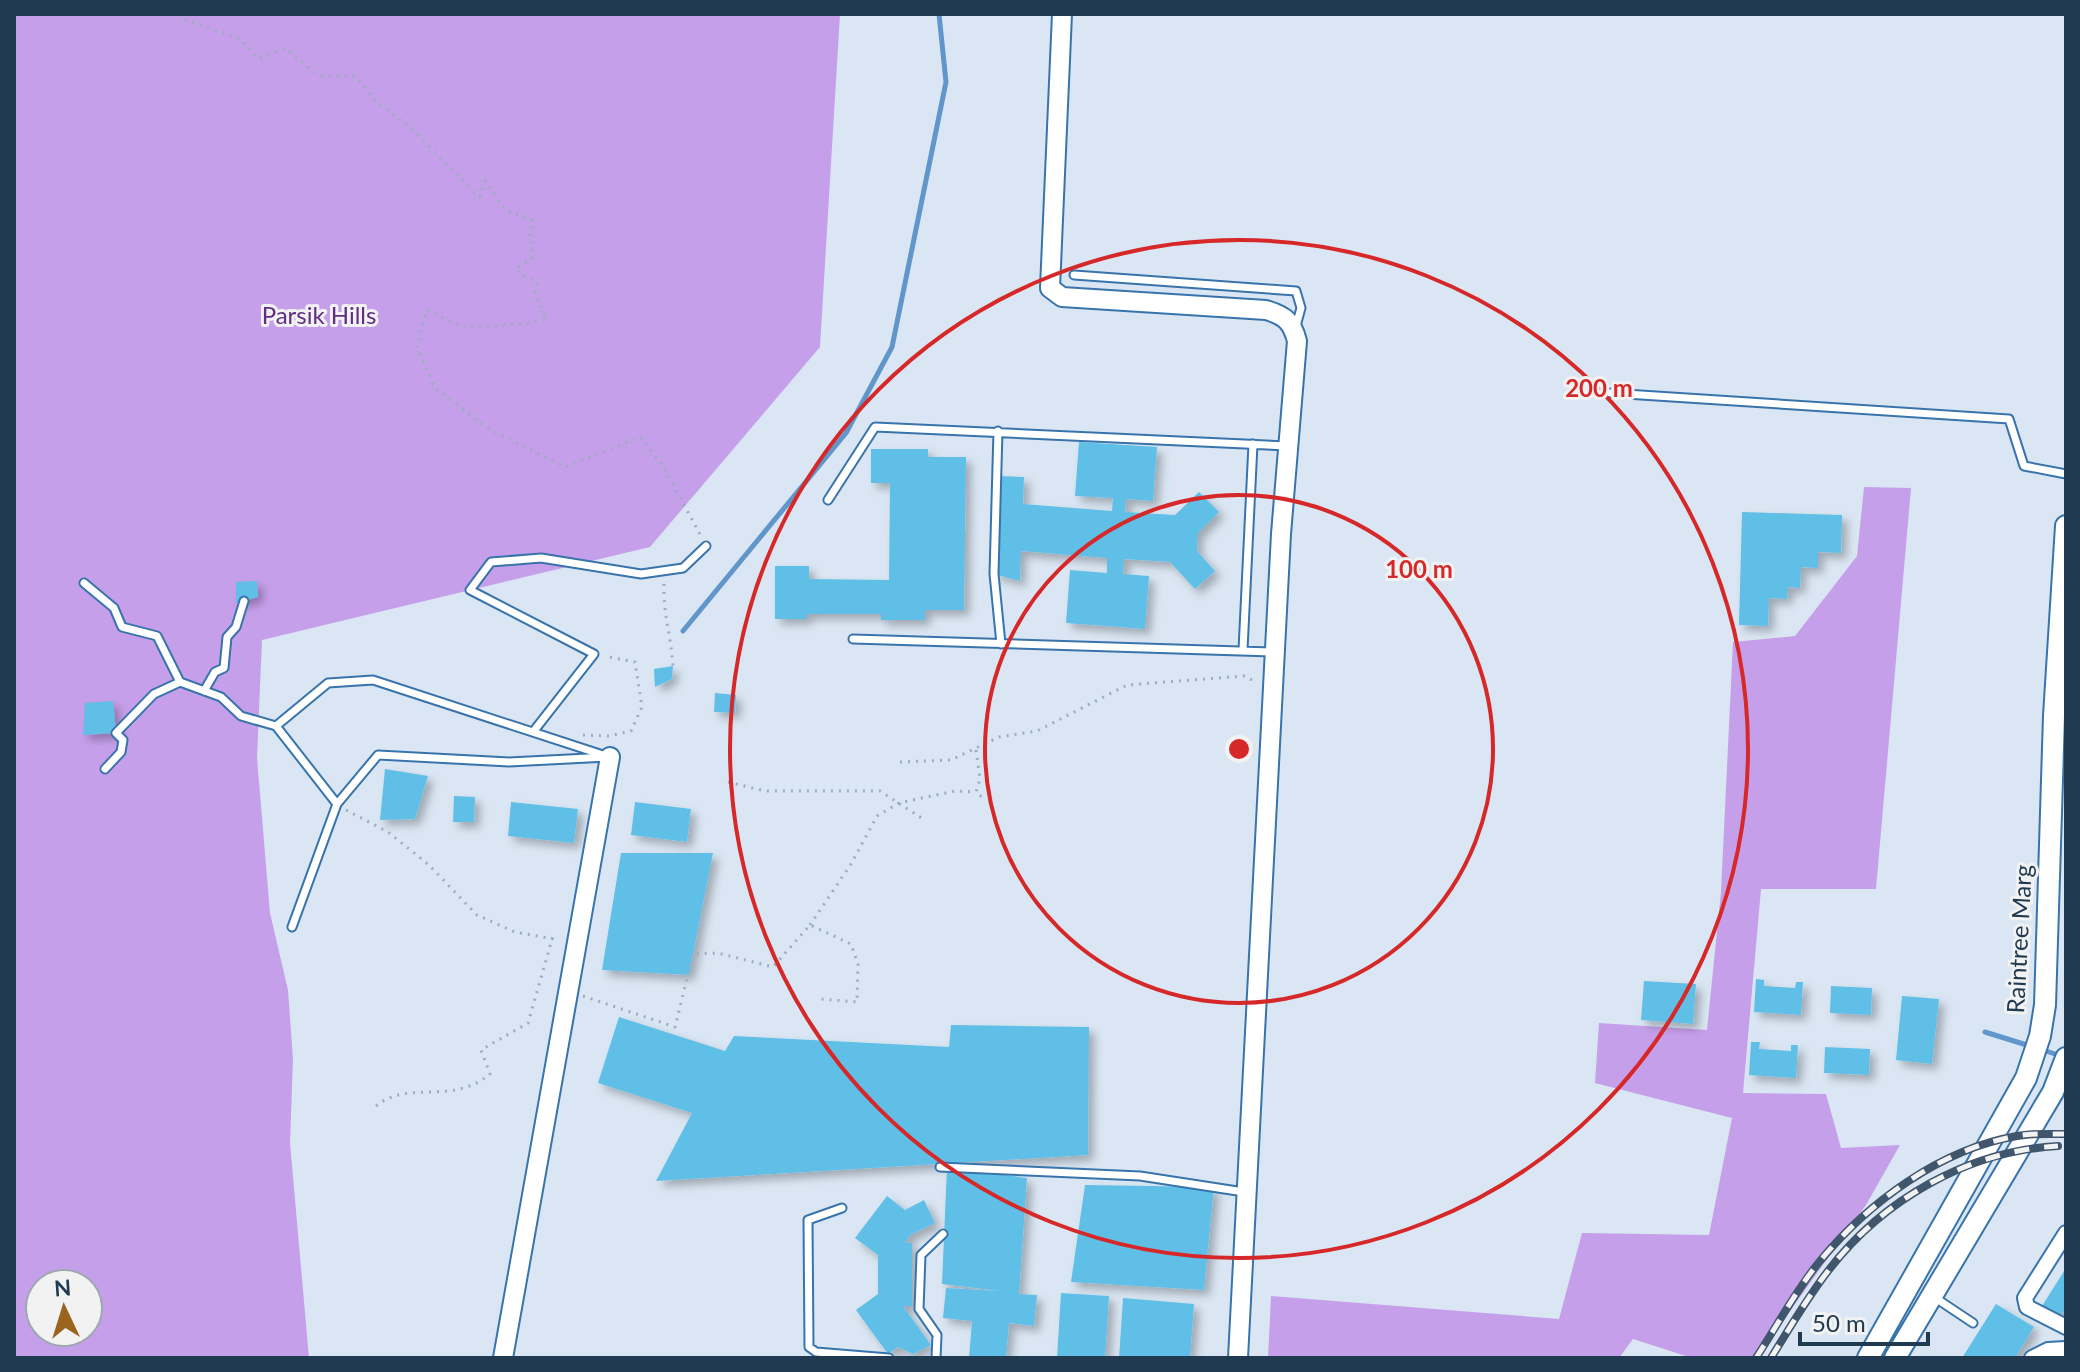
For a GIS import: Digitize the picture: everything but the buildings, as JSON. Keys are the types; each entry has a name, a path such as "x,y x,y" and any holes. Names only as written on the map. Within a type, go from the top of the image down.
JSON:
{"main road":[{"name":"Raintree Marg","path":"1868,1358 2026,1078 2036,1051 2045,1005 2062,677 2066,526"},
{"path":"1895,1358 2053,1092 2066,1058"}],"street":[{"path":"1062,14 1050,288 1062,297 1266,310 1283,315 1295,331 1297,341 1274,652 1244,1192 1238,1358"},
{"path":"503,1358 610,757"},
{"path":"2066,1233 2025,1298 2027,1307 2066,1327"},
{"path":"2032,1358 2048,1350 2066,1349"}],"lane":[{"path":"1074,275 1296,291 1301,308 1295,331"},
{"path":"1610,393 2009,419 2024,466 2066,474"},
{"path":"828,500 875,427 1289,446"},
{"path":"998,431 994,574 1001,644"},
{"path":"1243,650 1253,444"},
{"path":"533,732 594,654 470,590 491,562 541,558 641,574 683,568 706,546"},
{"path":"84,583 114,608 122,627 157,636 180,682 221,697 241,716 276,726 337,804"},
{"path":"204,691 215,672 224,668 227,637 236,627 244,601"},
{"path":"853,639 1274,652"},
{"path":"276,726 328,683 373,680 610,757"},
{"path":"105,769 121,752 123,740 116,733 154,694 180,682"},
{"path":"292,927 337,804 378,755 509,762 610,757"},
{"path":"940,1167 1140,1176 1244,1192"},
{"path":"842,1208 808,1220 809,1347 816,1352 889,1358"},
{"path":"936,1358 937,1335 919,1309 921,1255 943,1234"},
{"path":"1932,1295 1973,1323"}],"path":[{"path":"180,14 181,18 206,29 241,39 259,59 285,48 318,75 356,77 374,99 412,129 480,197 485,181 506,210 533,220 530,233 533,258 515,269 537,283 535,294 547,318 524,324 463,327 426,310 417,347 435,388 489,429 565,467 640,437 663,466 706,546"},
{"path":"666,570 663,618 671,631 673,666"},
{"path":"564,742 583,735 609,736 631,731 642,707 635,662 594,654"},
{"path":"900,762 951,760 999,737 1037,731 1127,685 1244,676 1272,689"},
{"path":"976,750 980,779 976,792"},
{"path":"728,782 765,791 880,791 923,819"},
{"path":"569,991 675,1027 693,954 718,953 773,967 810,925 851,864 877,816 899,803 955,791 976,792 985,800"},
{"path":"337,804 388,832 419,857 477,915 515,932 553,936 576,950"},
{"path":"810,925 851,944 858,964 857,1002 821,999"},
{"path":"376,1106 386,1098 411,1093 450,1092 475,1086 490,1074 481,1050 528,1023 553,936"}],"green space":[{"name":"Parsik Hills","path":"14,14 840,14 820,347 650,547 262,640 257,758 270,913 288,990 293,1059 290,1143 309,1358 14,1358"},
{"path":"1864,487 1911,488 1876,889 1761,889 1743,1093 1826,1094 1841,1148 1900,1145 1866,1205 1756,1358 1692,1358 1633,1339 1619,1358 1268,1358 1271,1296 1559,1319 1582,1233 1709,1235 1732,1118 1595,1083 1599,1023 1707,1030 1721,892 1733,642 1795,636 1857,556"}],"waterway":[{"path":"683,631 846,433 892,347 946,82 939,14"},
{"path":"1985,1032 2030,1046"},
{"path":"2040,1049 2061,1056"}],"railway":[{"path":"1756,1358 1820,1261 1883,1199 1933,1166 1988,1143 2023,1135 2066,1134"},
{"path":"1771,1358 1828,1271 1850,1245 1901,1201 1960,1169 2025,1150 2058,1146"}]}
